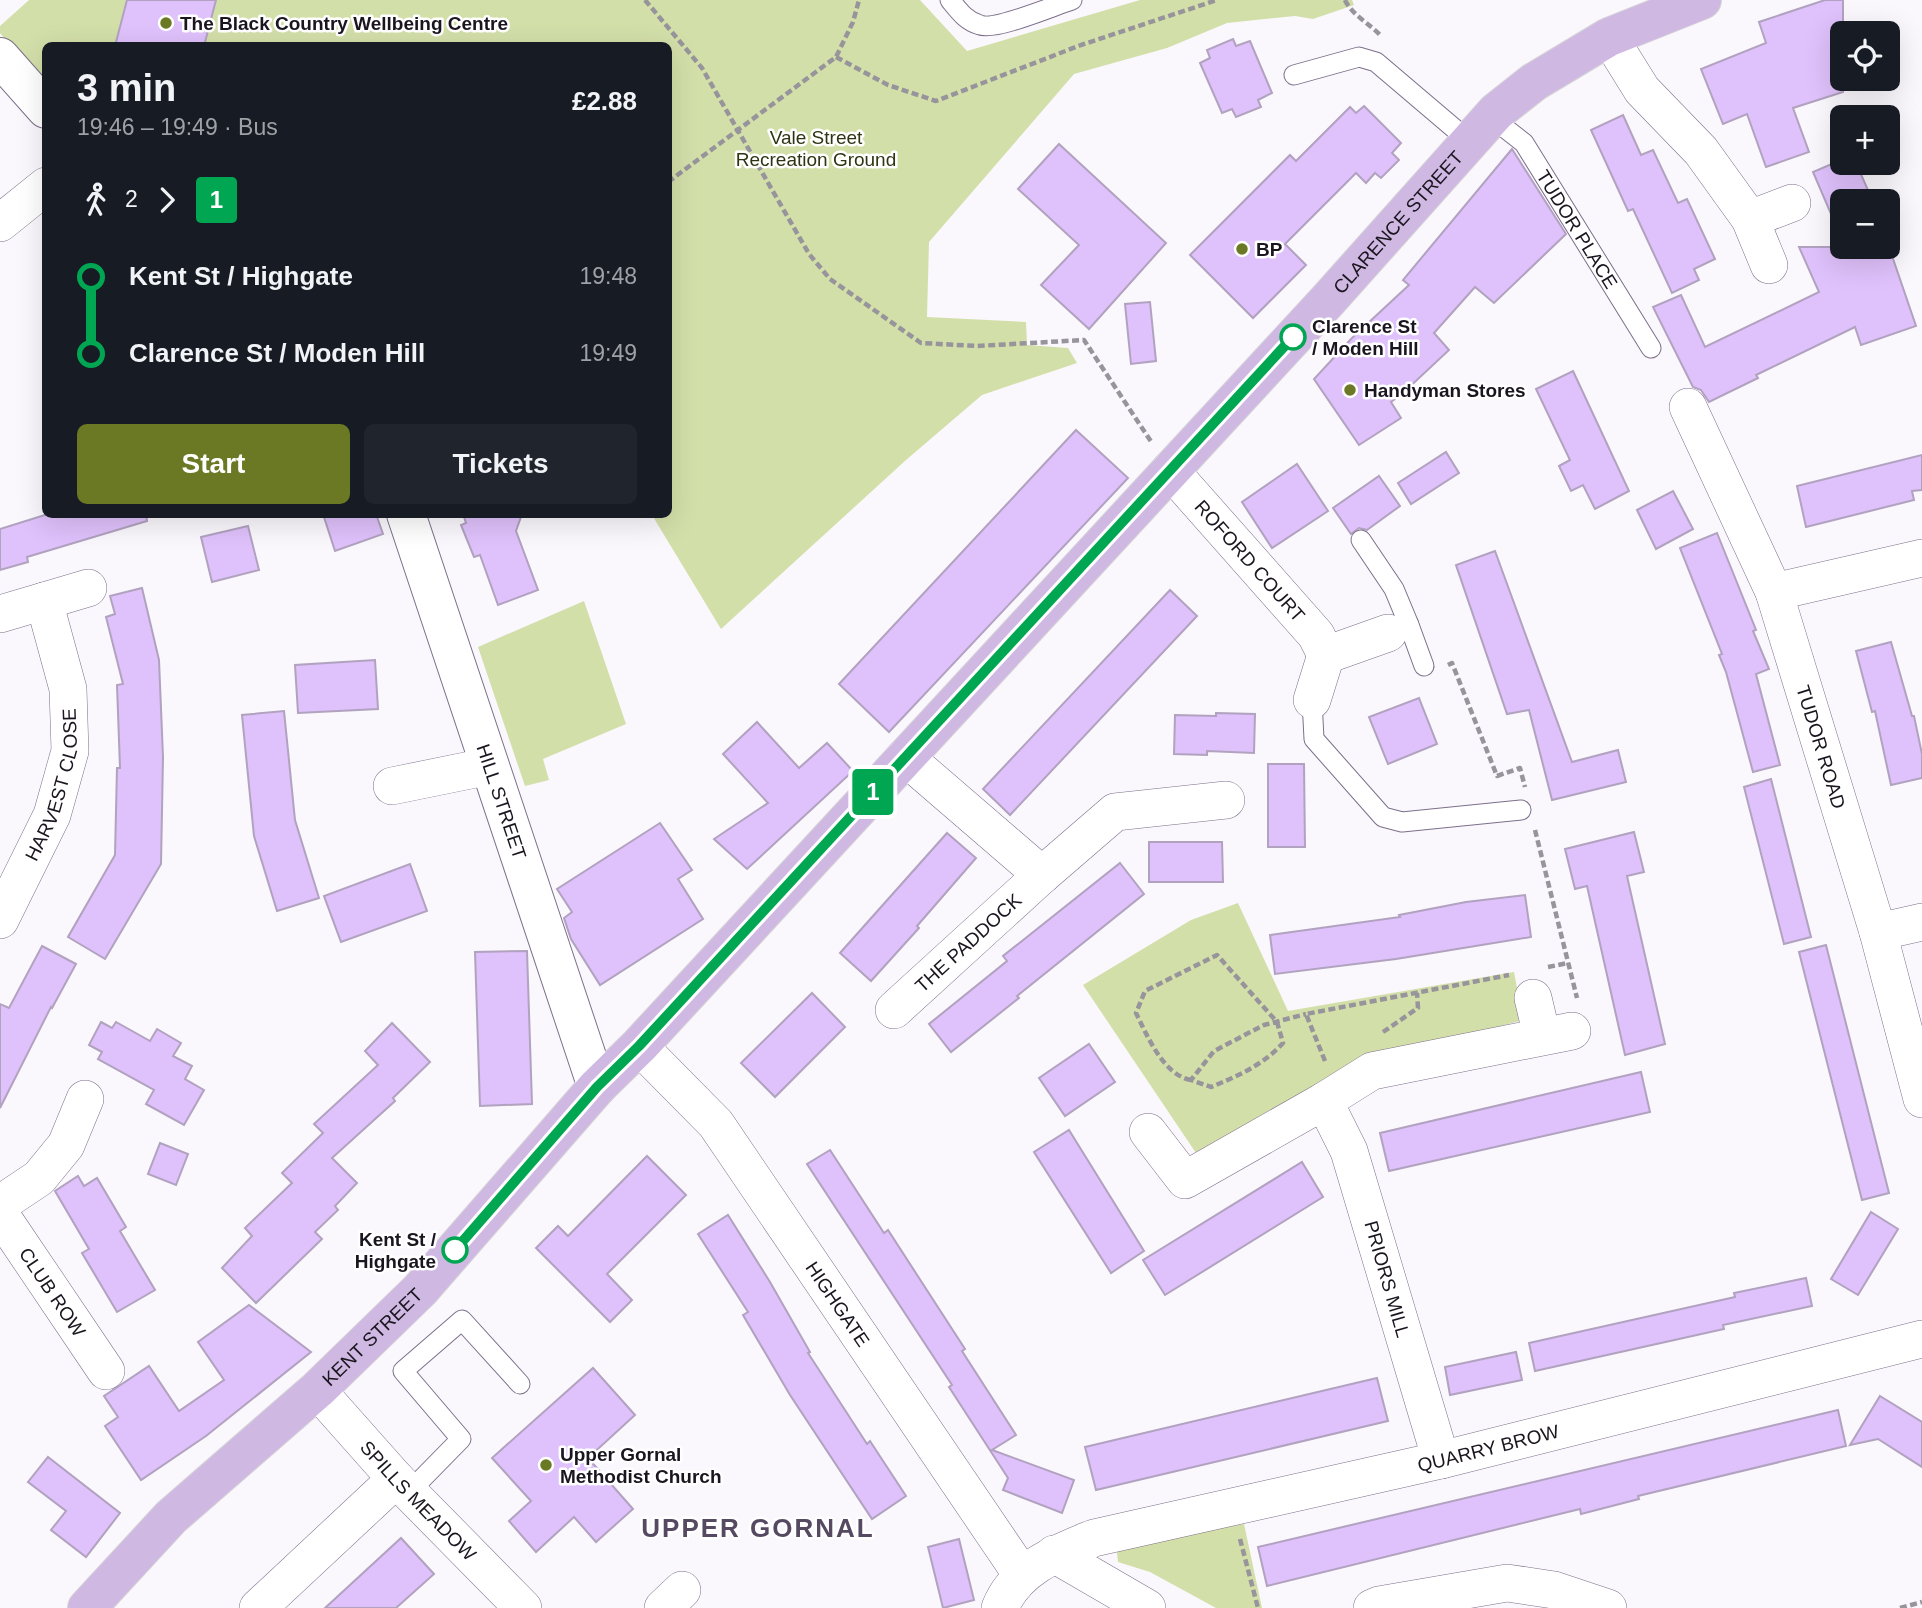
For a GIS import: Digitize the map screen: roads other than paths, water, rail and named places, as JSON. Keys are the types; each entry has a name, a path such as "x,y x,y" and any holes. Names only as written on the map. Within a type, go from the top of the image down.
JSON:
{"main road":[{"name":"CLARENCE STREET","path":"639,1046 1329,299 1496,112 1534,82 1609,37 1702,0"},
{"name":"KENT STREET","path":"87,1608 171,1517 317,1390 420,1290 597,1087 639,1046"}],"street":[{"path":"1609,37 1642,90 1701,151 1750,219 1769,265"},
{"path":"0,57 42,104"},
{"path":"0,223 42,189"},
{"path":"1750,219 1792,202"},
{"name":"TUDOR ROAD","path":"1688,407 1774,592 1878,932 1922,1099"},
{"name":"ROFORD COURT","path":"1170,470 1315,635 1326,655"},
{"name":"HILL STREET","path":"407,518 597,1087"},
{"path":"1774,592 1922,558"},
{"path":"0,614 88,588"},
{"name":"HARVEST CLOSE","path":"0,920 52,815 70,751 68,689 44,601"},
{"path":"1312,700 1326,655 1398,629"},
{"path":"905,757 1042,875"},
{"path":"392,786 490,766"},
{"name":"THE PADDOCK","path":"894,1010 1115,812 1226,800"},
{"path":"1878,932 1922,922"},
{"path":"1148,1132 1185,1180 1372,1071 1557,1034 1531,980"},
{"name":"HIGHGATE","path":"639,1046 716,1124 1022,1575"},
{"name":"PRIORS MILL","path":"1331,1097 1441,1461"},
{"path":"0,1203 39,1178 66,1144 85,1099"},
{"name":"CLUB ROW","path":"0,1214 106,1371"},
{"name":"QUARRY BROW","path":"1022,1575 1054,1554 1094,1538 1441,1461 1922,1339"},
{"name":"SPILLS MEADOW","path":"317,1390 402,1485 523,1608"},
{"path":"258,1608 402,1485"},
{"path":"1054,1554 1147,1608"},
{"path":"1000,1608 1005,1596 1022,1575"},
{"path":"1372,1608 1507,1584 1554,1590 1608,1608"}],"lane":[{"path":"950,0 966,19 982,27 999,25 1072,0"},
{"name":"TUDOR PLACE","path":"1294,75 1359,57 1376,62 1481,130 1524,143 1651,348"},
{"path":"1361,540 1394,589 1398,629 1423,666"},
{"path":"1312,700 1314,740 1383,817 1402,822 1521,810"},
{"path":"402,1485 461,1439 403,1371 462,1320 520,1384"}],"place":[{"name":"The Black Country Wellbeing Centre","path":"166,23"},
{"name":"BP","path":"1242,249"},
{"name":"Clarence St / Moden Hill","path":"1293,337"},
{"name":"Handyman Stores","path":"1350,390"},
{"name":"Kent St / Highgate","path":"455,1250"},
{"name":"Upper Gornal Methodist Church","path":"546,1465"}],"district":[{"name":"UPPER GORNAL","path":"758,1528"}],"park label":[{"name":"Vale Street Recreation Ground","path":"816,148"}]}
